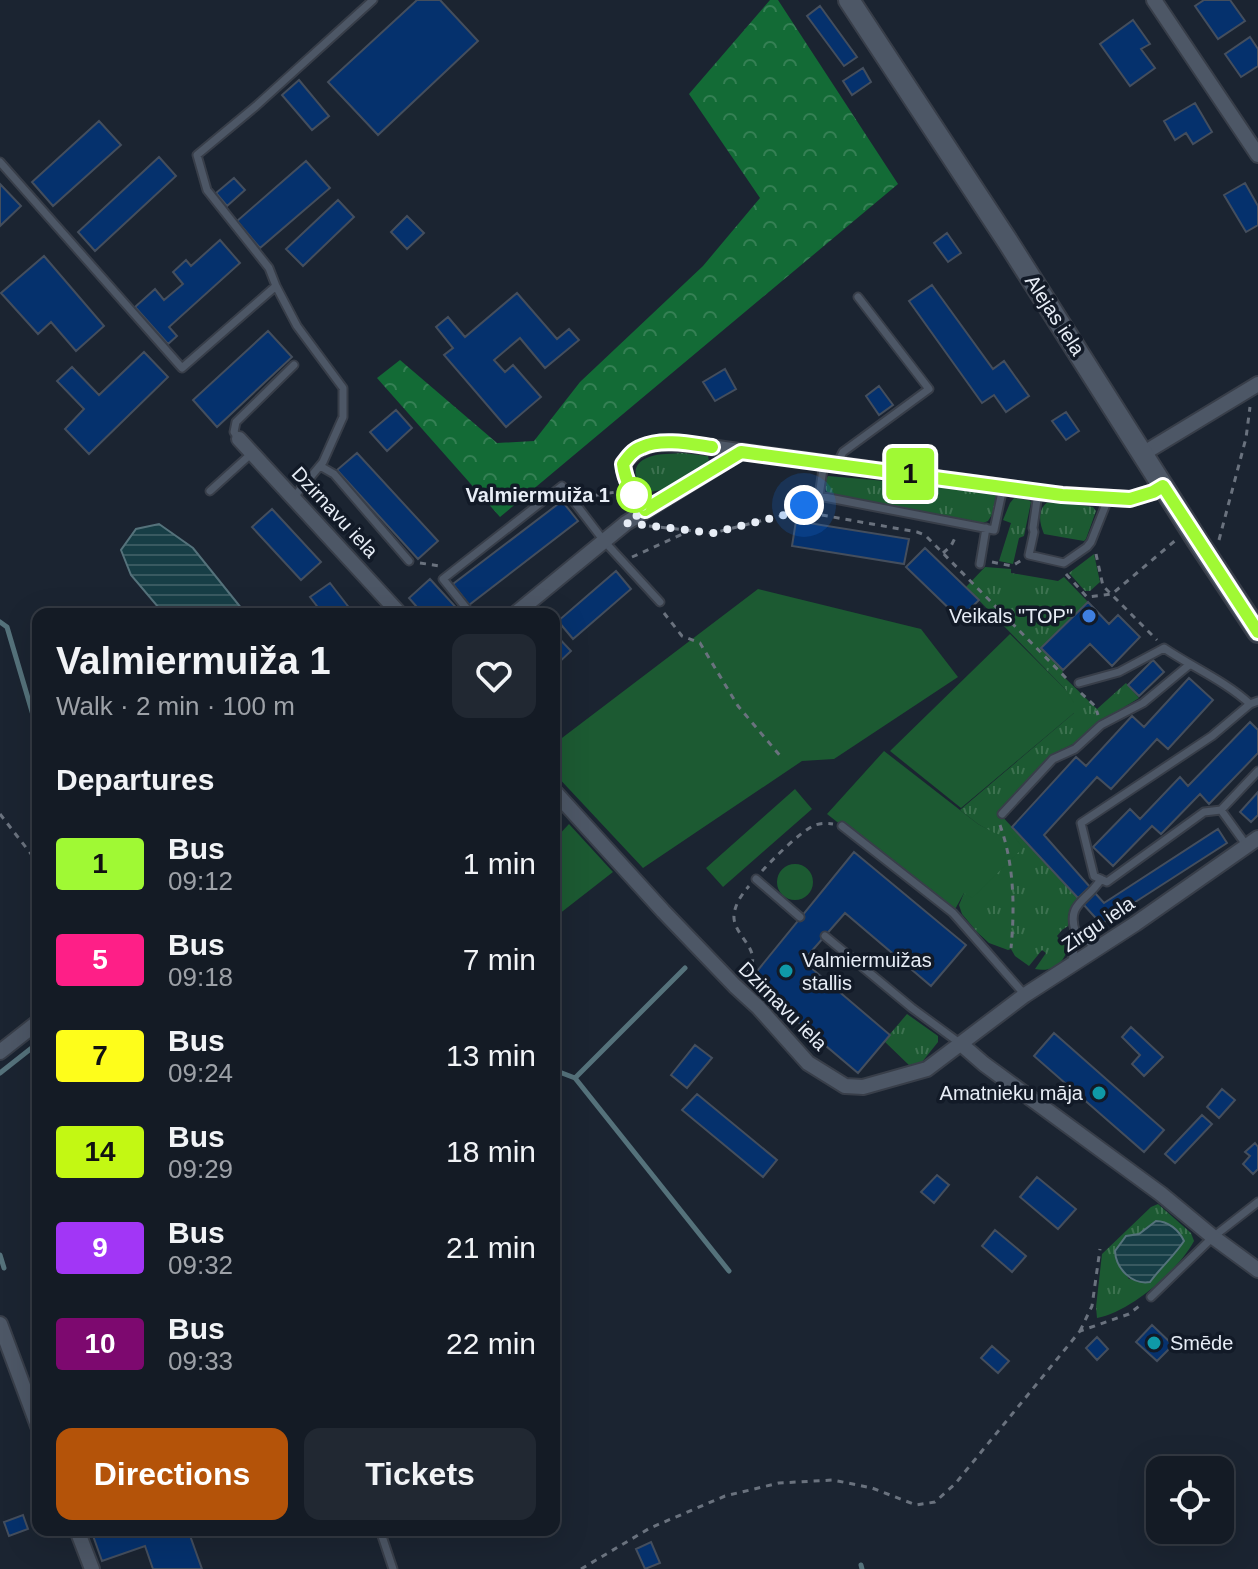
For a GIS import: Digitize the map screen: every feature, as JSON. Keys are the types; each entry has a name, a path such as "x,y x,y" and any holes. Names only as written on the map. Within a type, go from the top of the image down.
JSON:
{"main road":[{"name":"Alejas iela","path":"849,0 1258,632"}],"street":[{"path":"1154,0 1258,155"},
{"path":"1144,453 1256,386"},
{"name":"Dzirnavu iela","path":"239,439 395,608"},
{"path":"645,510 624,476 623,464 632,452 644,445 667,443 1038,493 1130,499 1163,486"},
{"path":"522,608 626,523 741,452"},
{"name":"Dzirnavu iela","path":"560,798 808,1063 845,1086 863,1087 927,1069 961,1044"},
{"name":"Zirgu iela","path":"961,1044 1025,995 1252,842"},
{"path":"0,1052 32,1027"},
{"path":"961,1044 1258,1270"},
{"path":"0,1324 32,1410"},
{"path":"79,1536 92,1569"}],"lane":[{"path":"294,497 320,466 343,417 343,388 297,326 269,268 207,190 197,155 373,0"},
{"path":"0,162 182,368 276,286"},
{"path":"858,297 929,389 830,463 819,496 994,530 1003,487"},
{"path":"239,439 234,432 236,422 294,365"},
{"path":"210,491 252,453"},
{"path":"320,466 334,474 409,561"},
{"path":"466,608 443,579 562,486 604,541 660,602"},
{"path":"1038,493 1029,555 1064,563 1091,542 1108,499"},
{"path":"980,562 986,528"},
{"path":"1079,683 1119,672 1164,648 1254,702 1212,736 1081,823 1094,876 1107,882 1204,812 1221,810 1258,771"},
{"path":"1002,814 1053,759 1075,749 1101,725 1143,703 1189,665"},
{"path":"1221,810 1252,842"},
{"path":"842,826 953,913 1025,995"},
{"path":"756,879 800,917"},
{"path":"1072,965 1076,933 1072,916 1077,905 1101,879"},
{"path":"1076,933 1098,948"},
{"path":"825,936 961,1044"},
{"path":"1151,1297 1213,1237 1258,1202"},
{"path":"382,1536 393,1569"}],"path":[{"path":"1219,540 1246,438 1256,386"},
{"path":"572,499 631,490"},
{"path":"626,523 713,533 788,514 819,496"},
{"path":"819,496 816,514 925,535 1095,706 1101,725"},
{"path":"943,553 951,546 962,524"},
{"path":"623,562 691,531"},
{"path":"1064,563 1066,575 1087,597 1112,594 1179,537"},
{"path":"1087,547 1095,553 1103,586 1164,648"},
{"path":"980,562 1012,566 1029,555"},
{"path":"409,561 456,569"},
{"path":"660,602 660,608 682,636 700,643 738,706 782,758"},
{"path":"0,814 32,855"},
{"path":"1002,814 999,823 1012,879 1014,920 1011,948"},
{"path":"581,1569 650,1528 725,1496 779,1483 833,1480 872,1488 916,1505 935,1502 955,1484 1080,1331 1092,1306 1100,1249"},
{"path":"1080,1331 1129,1314 1151,1297"}],"green space":[{"path":"770,0 778,0 898,184 500,517 377,378 400,360 497,443 534,441 580,382 703,266 760,198 689,94"},
{"path":"683,453 708,456 709,461 661,490 650,492 640,484 636,469 642,460 657,455"},
{"path":"828,476 996,494 997,501 988,521 983,523 834,497 825,488"},
{"path":"1015,497 1027,498 1031,502 1024,536 1019,538 1013,564 999,561 1011,523 1003,520"},
{"path":"1049,501 1093,507 1096,511 1084,541 1044,534 1040,516 1042,508"},
{"path":"1094,554 1100,582 1090,591 1085,591 1069,573"},
{"path":"985,567 1011,569 1011,573 1058,581 1064,577 1088,602 1041,648 1063,670 1062,675 1097,709 1126,683 1139,698 1100,722 1073,744 1053,754 998,812 1078,898 1068,915 1068,926 1057,936 1060,940 1069,933 1065,955 1051,969 1035,969 1046,953 1042,950 1029,966 1011,949 989,943 962,914 959,905 964,893 1007,834 1000,837 960,810 1074,713 1066,690 966,587"},
{"path":"758,589 921,629 958,677 834,759 802,761 643,868 560,779 560,739"},
{"path":"1010,634 1066,690 1074,703 1074,713 961,808 890,751"},
{"path":"884,751 978,824 1000,836 1010,831 1023,848 972,898 964,893 953,913 827,814"},
{"path":"795,789 812,809 723,887 706,868"},
{"path":"569,824 613,872 560,913 560,834"},
{"path":"795,864 808,869 813,882 808,895 795,900 782,895 777,882 782,869"},
{"path":"907,1014 938,1036 938,1042 922,1062 911,1067 884,1041"},
{"path":"1158,1204 1191,1233 1194,1241 1177,1265 1152,1288 1124,1308 1097,1318 1102,1254 1151,1207","holes":["1156,1221 1184,1241 1150,1282 1129,1279 1116,1260 1139,1234"]}],"shaded area":[{"path":"159,524 193,548 241,608 159,608 131,575 121,550 136,529"},
{"path":"1156,1221 1173,1227 1184,1241 1150,1282 1137,1281 1122,1270 1115,1251 1126,1236 1139,1234"}],"building":[{"path":"417,0 440,0 478,41 378,135 328,82"},
{"path":"1204,0 1230,0 1245,21 1218,39 1195,6"},
{"path":"820,6 857,57 844,66 807,16"},
{"path":"1133,20 1150,44 1141,49 1155,68 1130,86 1100,44"},
{"path":"1250,37 1258,49 1258,66 1241,77 1225,54"},
{"path":"863,68 871,82 852,95 843,81"},
{"path":"299,80 329,116 312,130 282,95"},
{"path":"1195,103 1212,132 1193,144 1186,133 1175,140 1164,121"},
{"path":"99,121 121,145 53,206 32,182"},
{"path":"159,157 176,176 95,251 78,232"},
{"path":"306,161 330,188 260,248 237,221"},
{"path":"234,178 245,190 227,206 216,193"},
{"path":"1245,183 1258,206 1258,225 1246,232 1224,195"},
{"path":"0,184 21,206 0,226"},
{"path":"338,200 354,217 303,266 286,249"},
{"path":"407,216 424,233 407,249 391,232"},
{"path":"947,233 961,253 948,262 934,243"},
{"path":"220,240 240,263 169,327 177,336 168,344 135,307 155,289 164,300 183,284 173,272 186,260 191,266"},
{"path":"44,256 104,326 76,351 51,322 38,334 1,293"},
{"path":"932,285 993,369 1004,361 1029,396 1006,412 994,395 982,403 909,301"},
{"path":"517,293 557,339 569,329 579,340 545,368 520,338 494,360 505,372 513,365 541,397 506,427 444,355 453,348 436,327 448,317 465,337"},
{"path":"268,331 292,357 217,427 193,400"},
{"path":"144,352 168,377 89,454 65,429 84,409 57,381 72,367 99,395"},
{"path":"725,369 736,389 715,401 703,382"},
{"path":"879,386 893,405 879,415 866,396"},
{"path":"396,410 412,428 387,451 370,432"},
{"path":"1066,412 1079,431 1066,440 1052,421"},
{"path":"357,453 438,541 418,559 337,470"},
{"path":"562,501 578,521 469,605 453,584"},
{"path":"272,509 321,562 301,580 252,527"},
{"path":"796,521 909,539 904,564 792,546"},
{"path":"925,548 979,600 960,619 906,567"},
{"path":"616,571 631,589 573,639 560,619"},
{"path":"430,579 457,608 418,608 409,598"},
{"path":"330,583 349,608 318,608 310,597"},
{"path":"1088,602 1109,624 1118,615 1140,637 1112,666 1090,644 1063,670 1041,648"},
{"path":"560,639 571,651 560,661"},
{"path":"1153,660 1164,672 1139,696 1128,685"},
{"path":"1189,678 1213,700 1168,749 1157,739 1111,789 1097,777 1044,835 1090,887 1078,898 1012,827 1076,757 1086,766 1132,716 1144,727"},
{"path":"1250,722 1258,730 1258,753 1209,804 1200,794 1161,834 1152,826 1113,866 1093,847 1130,809 1140,819 1180,777 1188,786"},
{"path":"1258,792 1258,815 1251,822 1240,812"},
{"path":"1218,829 1227,843 1101,924 1083,904 1095,893 1104,903"},
{"name":"Valmiermuižas stallis","path":"854,852 966,945 931,986 845,913 803,961 890,1035 858,1073 749,981"},
{"path":"1131,1027 1163,1057 1144,1076 1132,1064 1140,1055 1122,1037"},
{"name":"Amatnieku māja","path":"1054,1033 1164,1130 1144,1152 1034,1056"},
{"path":"695,1045 712,1058 687,1088 671,1075"},
{"path":"1222,1089 1235,1100 1219,1118 1207,1107"},
{"path":"697,1094 777,1160 763,1177 682,1110"},
{"path":"1202,1115 1212,1124 1175,1163 1165,1154"},
{"path":"1255,1143 1258,1147 1258,1169 1253,1174 1243,1164 1250,1156 1245,1152"},
{"path":"937,1175 949,1185 934,1203 921,1192"},
{"path":"1037,1177 1076,1209 1058,1229 1020,1197"},
{"path":"995,1230 1026,1256 1012,1272 982,1246"},
{"name":"Smēde","path":"1152,1325 1173,1345 1157,1361 1136,1342"},
{"path":"1097,1337 1108,1349 1097,1360 1086,1348"},
{"path":"992,1346 1009,1361 998,1373 981,1358"},
{"path":"23,1515 28,1529 9,1536 4,1522"},
{"path":"93,1536 190,1536 202,1569 153,1569 145,1546 102,1561"},
{"path":"651,1542 660,1563 645,1569 636,1549"}],"waterway":[{"path":"0,622 7,627 32,712"},
{"path":"575,1078 685,968"},
{"path":"0,1073 32,1048"},
{"path":"560,1072 575,1078 729,1271"},
{"path":"0,1255 4,1268"},
{"path":"861,1565 862,1569"}],"bus line":[{"name":"1","path":"712,447 667,443 644,445 632,452 623,464 624,476 645,510 741,452 1038,493 1108,499 1143,496 1163,486 1258,632"}],"place":[{"name":"Valmiermuiža 1","path":"634,495"},
{"name":"Veikals \"TOP\"","path":"1089,616"},
{"name":"Valmiermuižas stallis","path":"786,971"},
{"name":"Amatnieku māja","path":"1099,1093"},
{"name":"Smēde","path":"1154,1343"}],"route":[{"path":"634,495 645,510 626,523 713,533 788,514 804,505"}]}
